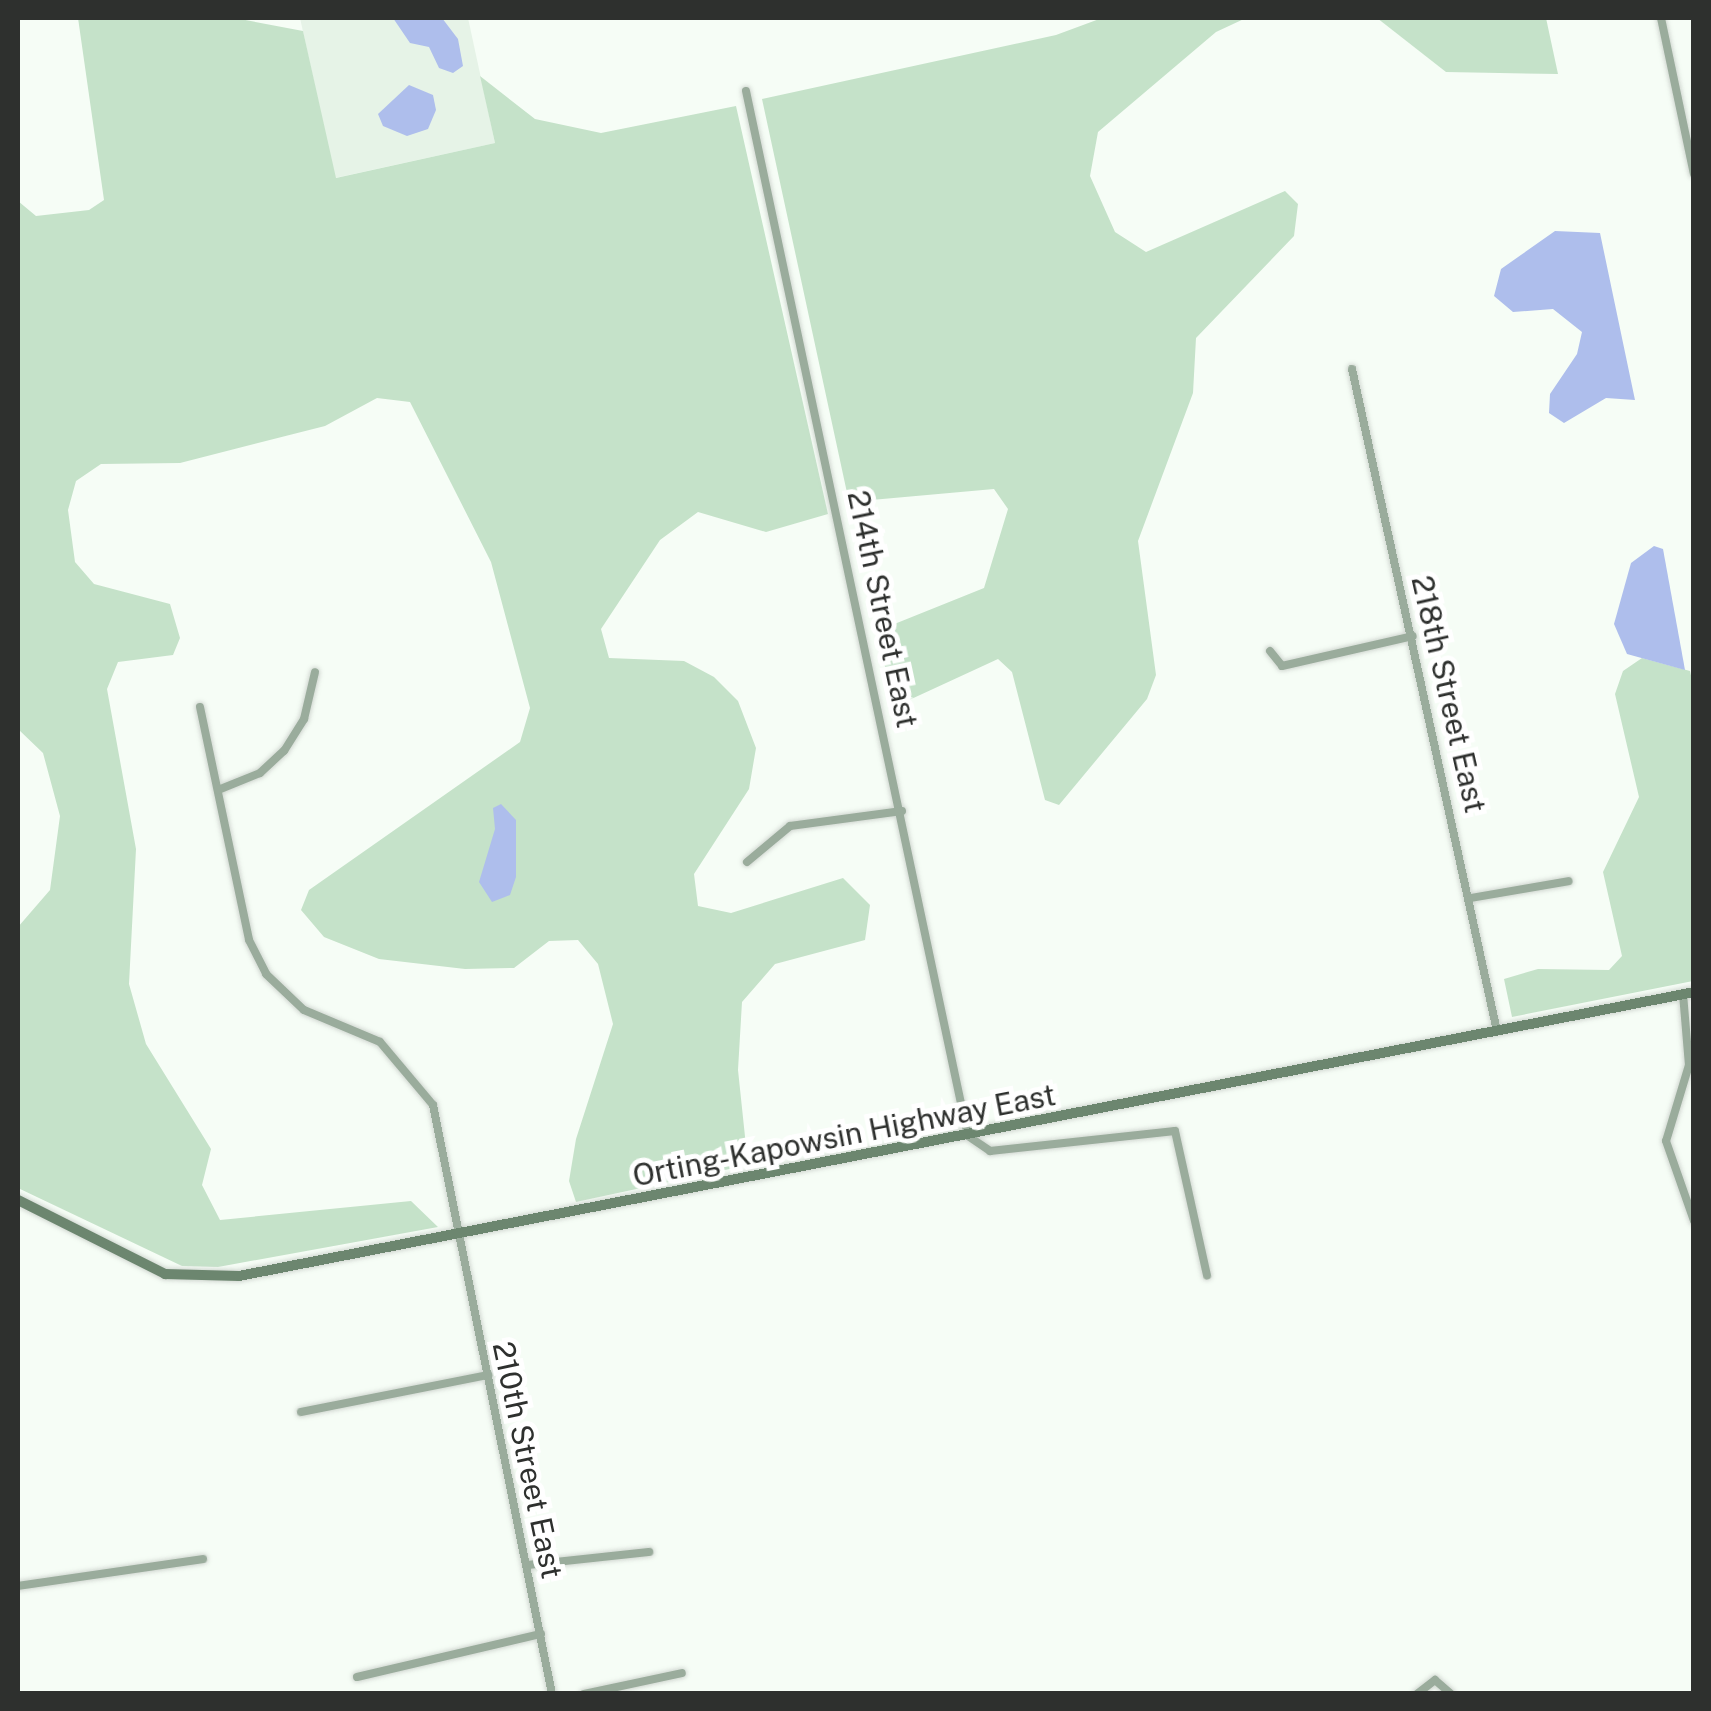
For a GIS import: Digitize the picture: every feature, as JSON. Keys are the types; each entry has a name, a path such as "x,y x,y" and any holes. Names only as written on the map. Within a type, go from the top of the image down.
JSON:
{"main road":[{"name":"Orting-Kapowsin Highway East","path":"18,1200 162,1273 192,1279 459,1235 1688,993"}],"street":[{"path":"1661,18 1694,174"},
{"name":"214th Street East","path":"746,91 968,1136"},
{"name":"218th Street East","path":"1352,369 1471,898 1497,1031"},
{"path":"1270,651 1282,666 1413,636"},
{"path":"218,790 260,773 284,751 304,718 314,672"},
{"name":"210th Street East","path":"200,707 256,958 291,1002 369,1035 417,1076 442,1134 552,1694"},
{"path":"747,862 790,826 902,811"},
{"path":"1471,898 1568,880"},
{"path":"1688,993 1690,1055 1667,1153 1694,1221"},
{"path":"968,1136 990,1150 1175,1131 1207,1275"},
{"path":"302,1412 488,1375"},
{"path":"527,1565 649,1552"},
{"path":"18,1586 204,1559"},
{"path":"356,1677 541,1634"},
{"path":"584,1694 682,1674"},
{"path":"1417,1694 1435,1680 1451,1694"}],"shaded area":[{"path":"300,18 468,18 495,143 335,178"}],"green space":[{"path":"78,18 235,18 303,31 336,178 495,143 480,76 535,119 601,133 736,106 828,514 766,532 698,512 660,540 601,629 609,658 684,661 714,677 738,701 756,748 749,789 694,874 698,906 731,913 843,878 870,905 865,940 775,964 742,1002 738,1070 748,1165 576,1202 569,1181 576,1139 613,1024 598,964 578,940 549,941 514,968 465,969 379,959 324,937 301,910 309,890 520,742 530,708 491,562 410,402 377,398 325,426 180,463 101,464 76,481 68,510 75,562 94,584 170,604 180,638 173,655 118,662 107,689 136,849 129,984 146,1044 211,1149 202,1185 220,1220 411,1201 438,1227 218,1267 182,1266 18,1188 18,927 50,890 60,816 43,753 18,729 18,201 36,216 89,210 104,200"},
{"path":"1102,18 1246,18 1216,32 1098,132 1090,176 1115,232 1146,252 1285,191 1298,204 1294,236 1196,338 1193,393 1138,541 1156,675 1147,699 1059,805 1045,800 1012,672 998,659 894,707 877,631 984,588 1008,509 994,489 849,502 762,99 1056,35"},
{"path":"1377,18 1546,18 1558,74 1446,72"},
{"path":"1642,658 1690,671 1694,689 1693,981 1512,1017 1504,979 1538,969 1609,970 1622,956 1603,872 1639,797 1615,694 1623,671"}],"water":[{"path":"393,18 442,18 458,39 463,66 453,73 439,68 429,47 410,43"},
{"path":"409,85 433,95 436,110 428,129 407,136 383,126 378,114"},
{"path":"1555,231 1600,233 1635,400 1606,398 1564,423 1549,413 1550,394 1577,354 1582,332 1553,309 1513,312 1494,296 1501,269"},
{"path":"1654,546 1663,549 1685,670 1627,654 1614,624 1631,563"},
{"path":"501,804 516,820 516,877 510,895 492,902 479,882 495,829 493,808"}]}
